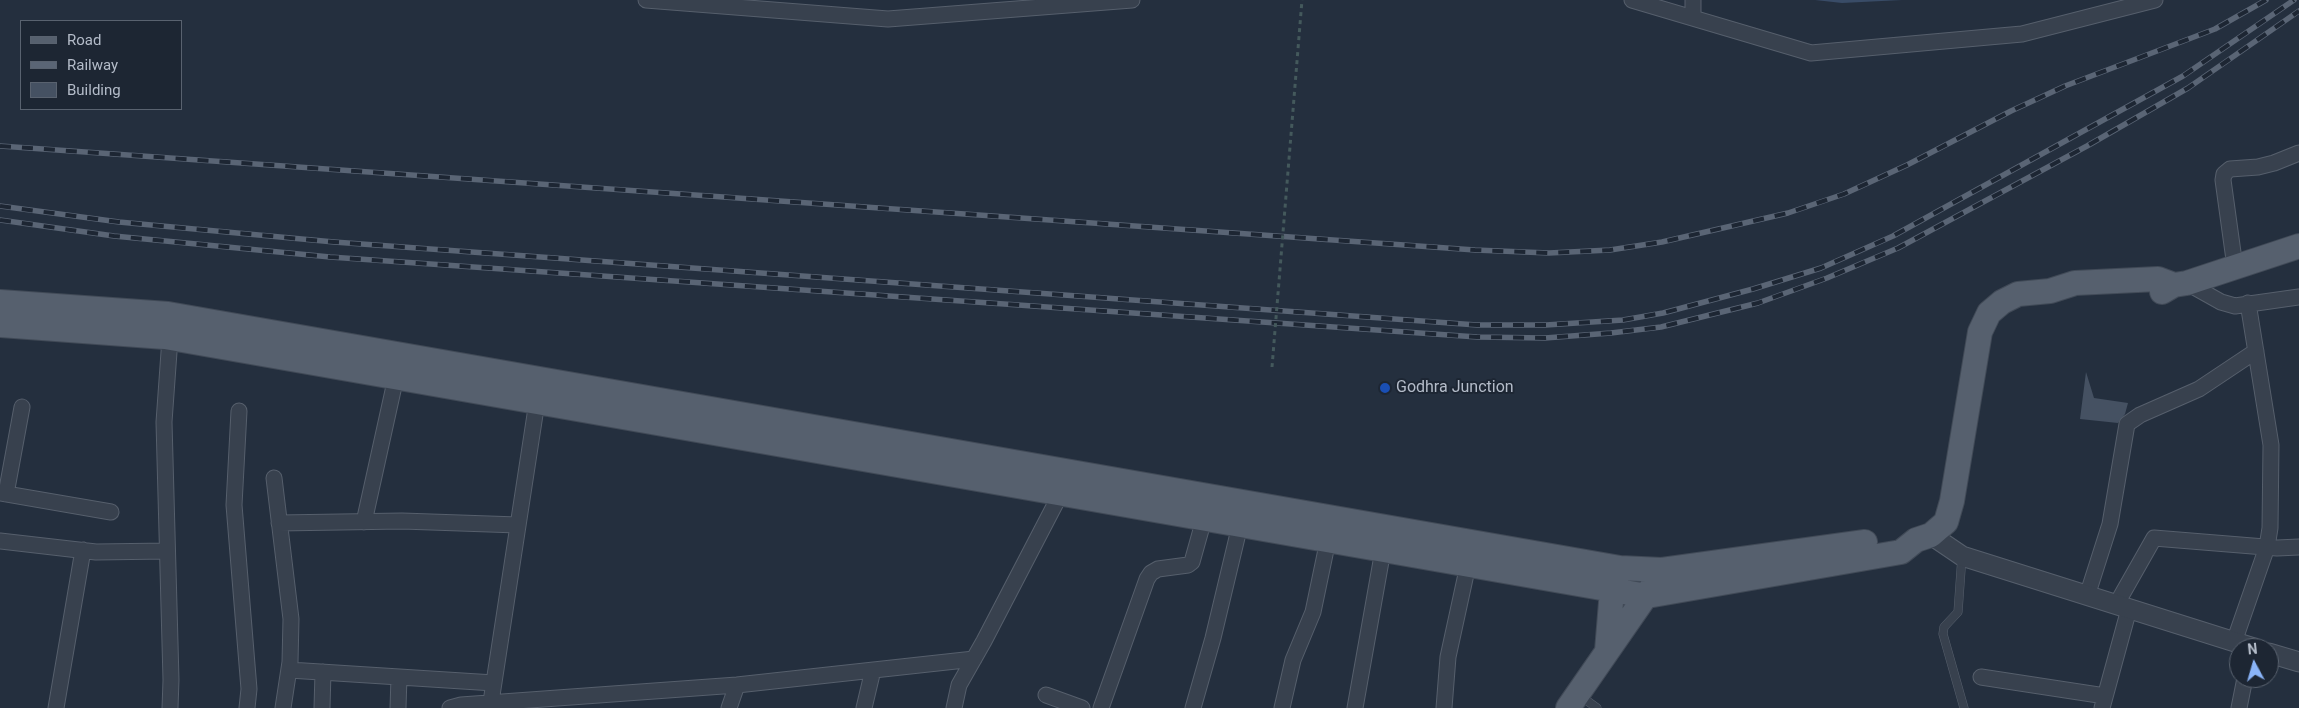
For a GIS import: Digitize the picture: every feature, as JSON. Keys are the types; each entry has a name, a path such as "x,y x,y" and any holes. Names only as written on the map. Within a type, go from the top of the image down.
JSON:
{"main road":[{"path":"1063,482 1204,518 1647,596 1901,552 1946,522 1952,501 1980,332 1989,313 2002,302 2018,294 2050,291 2075,284 2094,282 2158,279 2180,284 2299,246"},
{"path":"0,302 168,314 538,390 1063,482 1620,568 1662,570 1897,538 1924,538"},
{"path":"0,325 170,338 396,377 538,390"},
{"path":"1606,653 1612,590 1620,568"},
{"path":"1573,701 1647,596 1662,570"}],"street":[{"path":"646,0 888,19 1132,0"},
{"path":"1632,0 1811,53 2022,34 2155,0"},
{"path":"1693,0 1693,18"},
{"path":"2235,268 2223,180 2224,174 2230,169 2266,165 2299,153"},
{"path":"2180,284 2234,306 2299,297"},
{"path":"2248,303 2271,445 2272,469 2270,528 2250,638"},
{"path":"170,338 164,422 171,680 170,708"},
{"path":"2087,596 2110,524 2127,424 2140,414 2198,389 2256,351"},
{"path":"364,522 396,377"},
{"path":"490,702 538,390"},
{"path":"22,407 3,494 110,512"},
{"path":"239,411 234,505 249,689 247,708"},
{"path":"0,441 15,444"},
{"path":"274,478 291,620 289,670 283,708"},
{"path":"954,708 958,685 974,659 1063,482"},
{"path":"1101,708 1146,580 1151,573 1158,569 1188,565 1196,548 1204,518"},
{"path":"279,523 364,522 518,525"},
{"path":"1193,708 1213,638 1240,524"},
{"path":"1924,538 1962,556 2229,640"},
{"path":"1981,677 2104,702 2123,607 2154,538 2267,547 2299,547"},
{"path":"1282,708 1293,660 1313,612 1328,540"},
{"path":"0,541 83,550 167,551"},
{"path":"56,708 83,550"},
{"path":"1355,708 1383,550"},
{"path":"1444,708 1448,657 1468,565"},
{"path":"2279,656 2299,662"},
{"path":"450,708 461,704 490,702 528,704 737,685 974,659"},
{"path":"289,670 494,683"},
{"path":"864,708 873,670"},
{"path":"322,708 324,672"},
{"path":"398,708 400,677"},
{"path":"730,708 737,685"},
{"path":"2239,708 2243,688"},
{"path":"1046,695 1082,708"}],"lane":[{"path":"1962,556 1958,612 1944,628 1943,634 1964,708"},
{"path":"1573,701 1597,708"}],"path":[{"path":"1272,367 1302,0"}],"water":[{"path":"1815,0 1902,0 1842,3"}],"building":[{"path":"2086,372 2094,398 2128,403 2125,414 2118,423 2080,419"}],"railway":[{"path":"0,146 1475,250 1549,253 1610,250 1662,242 1788,213 1844,194 1907,165 2011,111 2065,86 2215,29 2266,0"},
{"path":"0,206 119,222 334,242 1477,325 1546,325 1623,320 1663,313 1753,289 1821,268 1893,236 2183,76 2294,0"},
{"path":"0,220 114,236 330,257 1477,337 1545,338 1611,333 1661,327 1758,303 1827,278 1898,248 2087,146 2188,88 2299,11"}],"place":[{"name":"Godhra Junction","path":"1385,388"}]}
